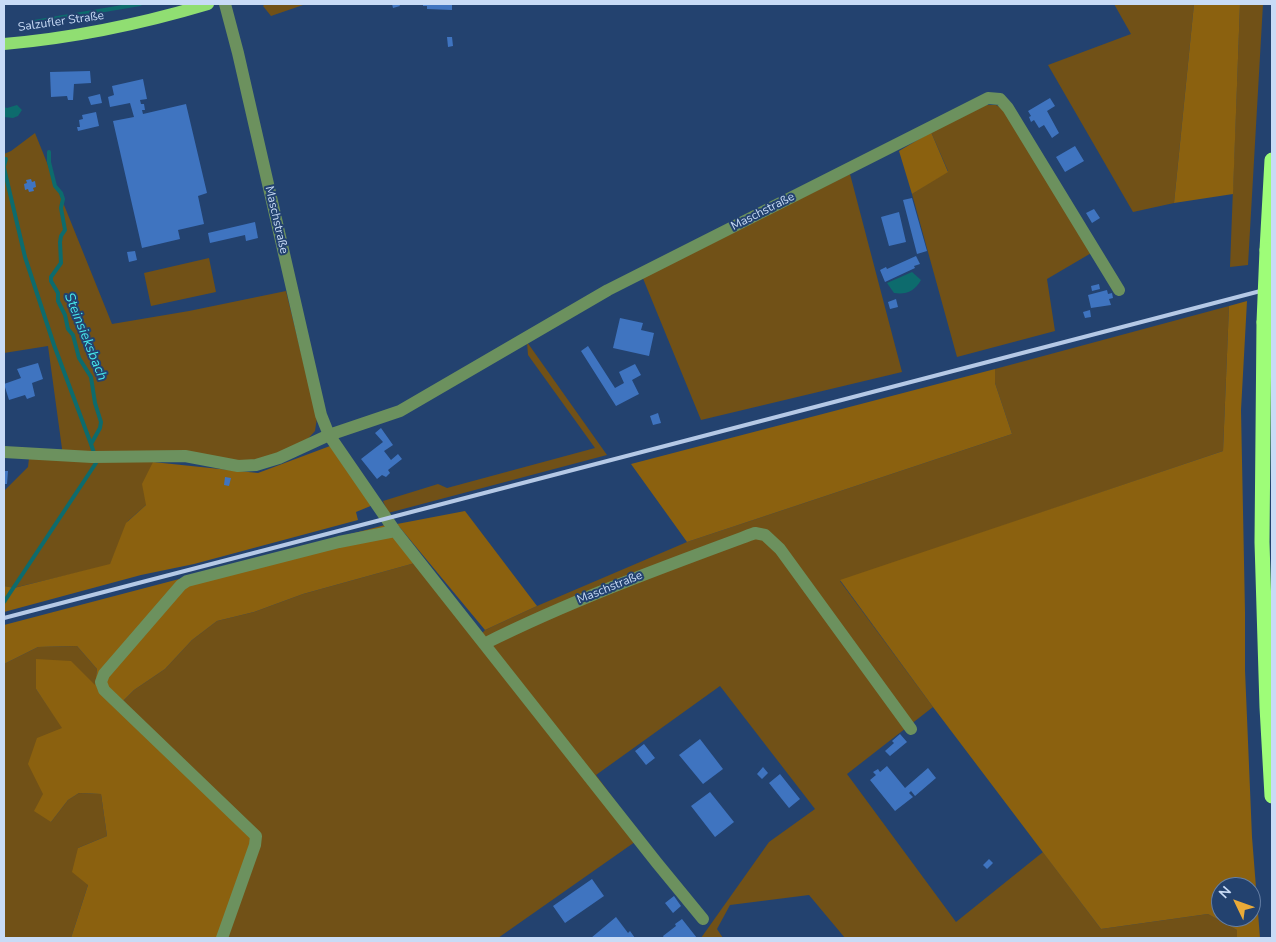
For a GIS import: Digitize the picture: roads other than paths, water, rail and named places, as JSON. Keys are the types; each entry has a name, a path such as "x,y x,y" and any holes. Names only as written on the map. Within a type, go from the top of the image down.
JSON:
{"highway":[{"path":"1272,160 1264,322 1262,542 1265,660 1272,796"}],"main road":[{"name":"Salzufler Straße","path":"4,44 62,38 114,29 208,4"}],"street":[{"name":"Maschstraße","path":"225,4 321,414 329,435 395,531 703,919"},
{"name":"Maschstraße","path":"4,452 98,457 185,456 238,466 256,465 279,458 329,435 400,411 608,290 988,98 1000,99 1008,108 1119,290"},
{"path":"222,938 255,845 256,836 104,690 100,682 104,674 181,585 186,582 339,542 395,531"},
{"name":"Maschstraße","path":"484,644 529,621 610,587 755,534 765,535 780,549 911,729"}],"waterway":[{"name":"Steinsieksbach","path":"33,25 34,22 140,4"},
{"name":"Steinsieksbach","path":"49,152 49,162 55,186 63,199 61,208 65,230 60,242 61,263 51,277 51,281 58,293 58,301 65,315 68,329 73,335 79,358 91,377 95,403 101,422 100,428 91,444 94,453"},
{"name":"Steinsieksbach","path":"4,166 6,159"},
{"name":"Steinsieksbach","path":"4,168 25,257 54,345 91,444"},
{"name":"Steinsieksbach","path":"4,602 96,463"}],"railway":[{"path":"4,618 1272,288"}]}
